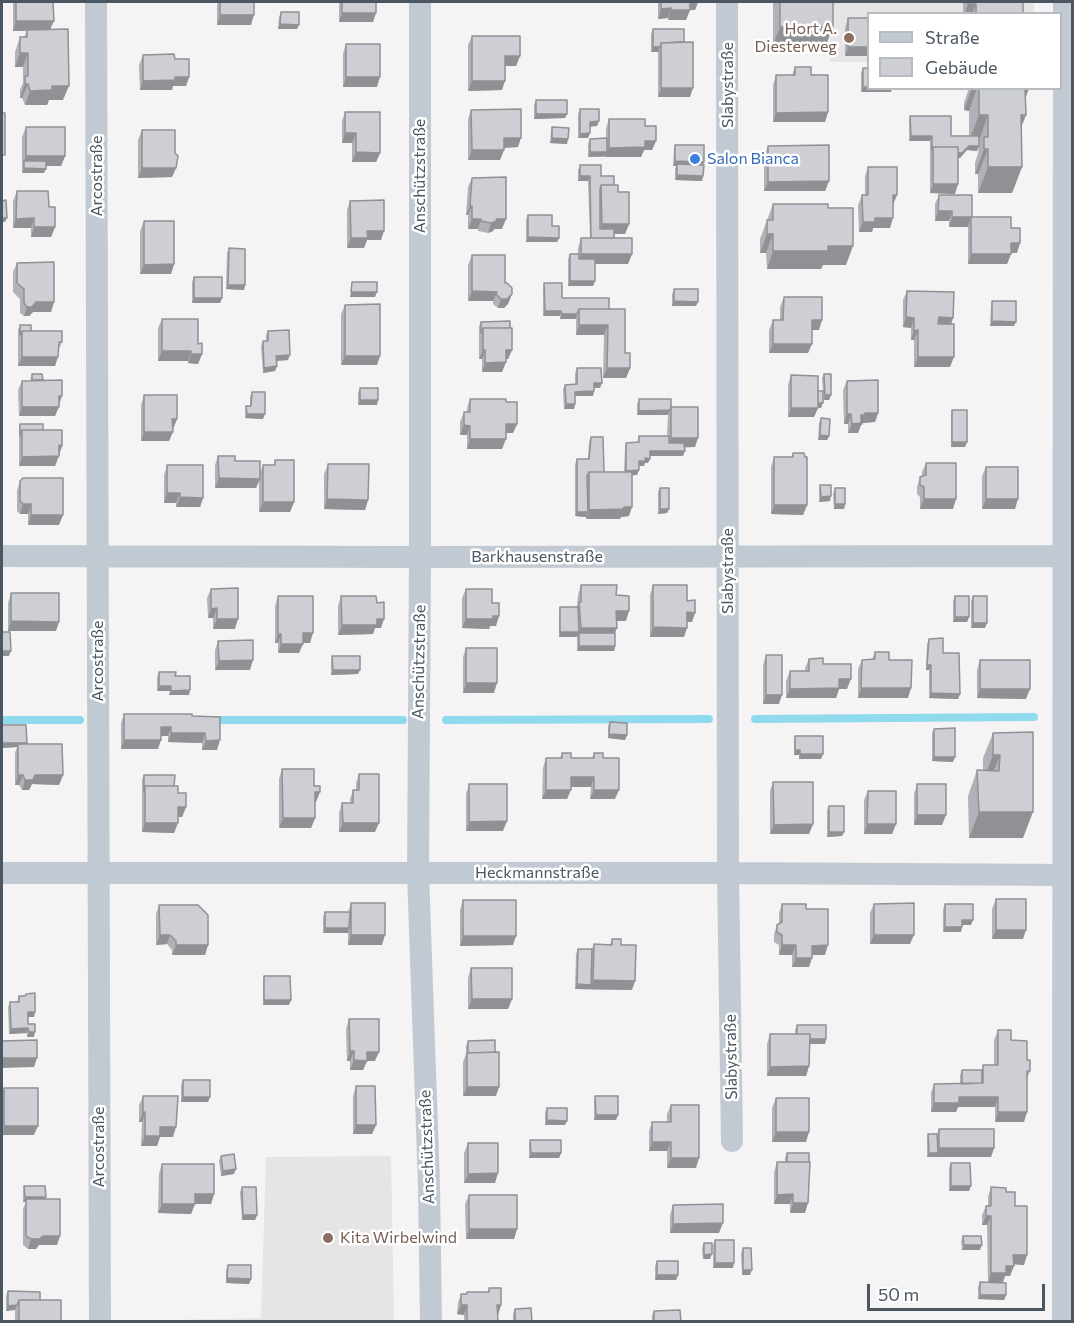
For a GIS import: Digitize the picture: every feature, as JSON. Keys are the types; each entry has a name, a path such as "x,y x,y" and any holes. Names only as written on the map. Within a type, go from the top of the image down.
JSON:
{"street":[{"name":"Arcostraße","path":"96,2 100,1322"},
{"name":"Anschützstraße","path":"420,2 420,557 417,873 431,1322"},
{"name":"Slabystraße","path":"728,2 728,873 732,1141"},
{"path":"1063,1322 1067,875 1064,2"},
{"name":"Barkhausenstraße","path":"2,556 1067,556"},
{"name":"Heckmannstraße","path":"2,873 1067,875"}],"shaded area":[{"name":"Hort A. Diesterweg","path":"830,2 1034,2 1034,12 867,12 867,62 830,62"},
{"name":"Kita Wirbelwind","path":"391,1156 394,1321 132,1321 261,1318 266,1157"}],"building":[{"path":"16,2 53,2 54,21 16,21"},
{"path":"220,2 254,2 254,15 220,15"},
{"path":"342,2 376,2 376,13 342,13"},
{"path":"661,2 690,2 690,10 661,9"},
{"path":"780,2 833,2 833,27 780,27"},
{"path":"968,2 1023,2 1023,12 976,12 976,4 968,4"},
{"path":"281,12 299,12 299,25 280,24"},
{"path":"848,18 867,18 867,47 848,47"},
{"path":"68,29 69,86 52,86 52,90 30,91 28,84 25,84 25,76 28,76 28,53 20,53 20,37 27,37 27,30"},
{"path":"653,29 684,29 684,42 661,43 660,47 653,47"},
{"path":"472,36 520,36 520,56 505,56 505,81 472,81"},
{"path":"693,42 693,88 661,88 661,43"},
{"path":"346,44 380,44 380,77 346,77"},
{"path":"174,54 175,59 189,59 189,77 143,81 143,55"},
{"path":"795,67 811,67 811,75 828,75 828,112 776,113 776,75 795,75"},
{"path":"863,68 867,68 867,87 863,87"},
{"path":"979,90 1025,90 1026,115 1021,115 1022,167 988,167 988,149 984,149 984,137 988,137 988,115 979,115"},
{"path":"536,100 567,100 567,114 536,114"},
{"path":"521,109 521,138 504,138 504,150 472,150 471,110"},
{"path":"580,109 599,109 599,121 590,122 590,133 580,134"},
{"path":"345,112 380,112 380,153 356,152 356,133 345,133"},
{"path":"2,113 5,113 5,155 2,155"},
{"path":"910,116 951,116 951,136 979,136 979,146 969,146 962,153 958,153 958,147 933,147 932,150 932,136 911,136"},
{"path":"609,119 645,119 645,126 656,126 656,141 645,141 645,147 609,148"},
{"path":"26,127 65,127 65,156 26,156"},
{"path":"552,127 569,128 568,139 552,138"},
{"path":"142,130 175,130 175,153 178,156 176,168 142,168"},
{"path":"607,138 607,152 590,152 590,139"},
{"path":"675,145 704,145 704,162 675,161"},
{"path":"829,145 829,181 768,182 768,146"},
{"path":"933,147 958,147 958,184 933,184"},
{"path":"24,161 46,161 46,169 24,168"},
{"path":"677,164 704,165 703,176 677,175"},
{"path":"580,165 601,165 601,176 614,176 614,185 601,185 600,229 614,229 614,238 591,238 590,176 580,176"},
{"path":"868,167 897,167 897,195 893,195 893,218 875,218 875,222 863,222 862,195 868,195"},
{"path":"506,177 506,219 496,219 497,221 491,223 481,221 481,219 472,219 472,206 470,206 472,178"},
{"path":"601,185 618,185 618,192 629,192 629,224 602,224"},
{"path":"17,191 48,191 49,207 55,207 55,227 34,227 34,218 16,219"},
{"path":"939,195 972,195 972,217 1011,217 1011,228 1020,228 1020,243 1011,243 1011,254 971,254 971,217 952,217 952,211 938,211"},
{"path":"6,200 7,218 2,218 2,201"},
{"path":"384,200 384,231 367,231 368,238 351,238 350,201"},
{"path":"773,204 828,204 828,208 853,208 853,246 828,246 828,251 773,251 773,234 767,234 767,220 773,220"},
{"path":"528,215 552,215 552,226 559,226 559,238 528,237"},
{"path":"144,221 174,221 174,264 144,265"},
{"path":"581,238 632,238 632,254 581,254"},
{"path":"229,248 245,249 245,285 228,285"},
{"path":"570,254 579,254 579,259 595,259 595,281 570,281"},
{"path":"472,255 505,255 505,283 512,288 512,294 507,299 501,299 496,294 497,292 472,291"},
{"path":"54,262 54,302 36,302 32,307 27,307 24,303 24,289 17,283 17,263"},
{"path":"194,277 222,277 222,298 194,298"},
{"path":"352,282 377,282 377,292 351,292"},
{"path":"544,283 562,283 562,298 609,298 609,309 579,309 577,314 545,311"},
{"path":"674,289 698,289 698,302 674,301"},
{"path":"907,291 954,292 953,318 939,317 938,324 954,324 954,357 918,357 918,330 914,331 914,318 906,317"},
{"path":"784,297 822,297 822,320 812,320 812,344 773,344 773,320 783,320"},
{"path":"992,301 1016,301 1016,322 992,321"},
{"path":"380,304 380,356 345,356 345,305"},
{"path":"579,309 625,309 625,353 630,353 630,368 607,368 608,325 579,325"},
{"path":"162,319 198,319 198,344 202,343 202,354 191,354 191,351 162,351"},
{"path":"510,321 510,328 483,328 481,333 481,322"},
{"path":"20,325 31,325 31,331 22,331 20,335"},
{"path":"483,328 512,328 512,350 506,350 506,362 485,363"},
{"path":"289,330 290,355 276,356 277,366 264,368 263,341 268,341 268,331"},
{"path":"22,331 62,331 58,357 22,357"},
{"path":"577,368 601,368 602,383 594,383 594,391 575,392 575,404 566,404 565,385 577,384"},
{"path":"32,374 42,374 43,380 32,380"},
{"path":"824,374 831,374 831,395 825,395"},
{"path":"791,375 818,376 818,408 791,408"},
{"path":"62,380 59,407 22,407 22,381"},
{"path":"878,380 878,413 865,413 861,415 861,423 852,424 851,414 847,414 847,381"},
{"path":"360,388 378,388 378,400 360,400"},
{"path":"818,391 823,391 823,403 818,403"},
{"path":"252,392 265,392 265,414 247,414 246,406 251,406"},
{"path":"144,395 177,395 177,419 172,419 173,432 144,432"},
{"path":"470,399 506,399 506,402 517,402 517,424 506,424 506,439 470,439 470,426 464,425 464,412 470,412"},
{"path":"639,399 671,399 671,407 670,410 639,411"},
{"path":"671,407 698,407 698,438 671,438"},
{"path":"952,410 967,410 967,442 952,442"},
{"path":"821,418 830,419 829,436 820,435"},
{"path":"20,424 43,424 43,430 22,430 20,435"},
{"path":"22,430 62,430 62,446 59,445 59,456 22,457"},
{"path":"639,436 669,436 669,443 684,443 685,451 650,451 650,459 645,458 646,461 639,461 639,470 626,471 626,443 639,442"},
{"path":"591,437 603,437 604,472 589,472 587,476 588,512 577,512 577,459 589,459"},
{"path":"793,453 804,453 807,457 807,505 774,505 774,457 793,457"},
{"path":"218,456 235,456 235,461 260,461 260,479 219,478"},
{"path":"275,460 294,460 294,502 263,502 263,465 275,465"},
{"path":"926,463 956,463 956,499 924,499 924,487 920,485 920,477 926,475"},
{"path":"328,464 369,464 368,500 327,499"},
{"path":"167,465 203,465 203,498 180,497 180,493 167,493"},
{"path":"986,467 1018,467 1018,499 986,499"},
{"path":"589,472 632,472 632,507 589,510"},
{"path":"23,478 63,478 63,515 31,515 31,504 23,504 20,501 20,481"},
{"path":"820,485 831,485 831,496 821,497"},
{"path":"660,488 669,488 669,509 660,509"},
{"path":"835,488 845,488 845,504 835,504"},
{"path":"581,585 617,585 616,595 629,596 629,611 616,611 617,628 581,628 579,602 581,602"},
{"path":"653,585 687,585 687,601 695,600 695,613 687,612 687,628 653,627"},
{"path":"238,588 238,619 217,619 217,608 211,609 211,589"},
{"path":"466,589 492,589 492,603 499,603 499,616 493,616 493,619 466,619"},
{"path":"11,593 59,593 59,622 11,621"},
{"path":"278,596 313,596 313,633 303,633 303,644 281,644 281,634 278,634"},
{"path":"341,596 376,596 377,603 384,602 384,619 377,619 377,625 342,625"},
{"path":"955,596 969,596 969,617 955,617"},
{"path":"973,596 987,596 987,623 973,623"},
{"path":"560,607 578,607 579,632 560,632"},
{"path":"2,632 10,632 11,651 2,651"},
{"path":"579,633 615,633 615,646 579,646"},
{"path":"943,638 943,653 959,653 960,694 931,693 931,665 927,665 929,639"},
{"path":"253,640 253,660 219,661 218,641"},
{"path":"466,648 497,648 497,683 466,683"},
{"path":"875,652 889,652 889,660 912,660 911,688 861,688 862,660 875,659"},
{"path":"766,655 782,655 782,695 766,695"},
{"path":"332,656 360,656 360,670 333,670"},
{"path":"823,658 823,664 851,664 851,679 839,679 839,688 790,689 790,671 809,671 809,659"},
{"path":"980,660 1030,660 1030,689 980,689"},
{"path":"159,672 176,672 175,676 190,676 190,690 171,691 171,686 159,686"},
{"path":"124,714 192,714 192,716 220,717 220,740 206,741 205,733 171,733 171,727 161,727 161,740 124,740"},
{"path":"610,722 627,723 627,735 609,734"},
{"path":"2,725 26,725 27,743 2,743"},
{"path":"955,728 955,757 934,757 934,729"},
{"path":"1033,732 1033,812 979,812 977,770 999,771 1000,755 993,755 993,733"},
{"path":"795,736 823,736 823,754 800,754 800,750 795,750"},
{"path":"18,744 62,744 63,775 35,775 33,780 25,780 23,775 18,775"},
{"path":"562,753 571,753 571,758 594,758 594,753 603,753 603,758 619,758 619,790 594,790 594,777 571,777 571,790 546,790 546,758 562,758"},
{"path":"282,769 314,769 314,786 320,786 320,792 315,792 315,818 283,818"},
{"path":"359,774 379,774 379,823 343,823 342,803 353,803 353,790 359,790"},
{"path":"144,775 175,775 174,786 145,786 144,791"},
{"path":"773,782 813,782 813,824 774,825"},
{"path":"469,784 507,784 507,821 469,822"},
{"path":"917,784 946,784 946,815 917,815"},
{"path":"145,786 178,786 178,793 186,793 186,807 178,807 178,823 145,823"},
{"path":"868,791 896,791 896,824 867,824"},
{"path":"829,806 844,806 844,832 829,832"},
{"path":"996,899 1026,899 1026,930 996,930"},
{"path":"463,900 516,900 516,936 463,936"},
{"path":"351,903 385,903 385,935 351,935"},
{"path":"914,903 914,935 874,935 874,904"},
{"path":"782,904 806,904 806,909 828,909 828,945 812,946 812,958 796,958 796,945 782,945 782,935 777,932 777,925 782,922"},
{"path":"945,904 973,904 973,920 962,920 962,927 945,927"},
{"path":"159,905 198,905 208,915 208,945 176,945 176,941 170,935 160,935"},
{"path":"325,912 350,912 349,928 325,928"},
{"path":"612,939 621,939 621,945 636,945 635,981 593,980 594,944 612,945"},
{"path":"578,949 592,949 591,985 577,984"},
{"path":"471,968 512,968 512,999 472,999"},
{"path":"264,976 290,976 291,1000 264,1000"},
{"path":"35,993 35,1012 28,1012 28,1024 35,1024 35,1032 29,1032 28,1028 11,1029 10,1002 19,1002 19,996"},
{"path":"349,1019 379,1019 379,1052 367,1052 367,1061 354,1060 354,1051 350,1051"},
{"path":"797,1025 826,1025 826,1039 810,1039 810,1034 797,1034"},
{"path":"998,1030 1011,1030 1011,1040 1027,1041 1027,1060 1030,1060 1030,1071 1027,1071 1027,1112 998,1112 998,1097 959,1097 959,1103 934,1103 934,1084 983,1083 983,1065 998,1065"},
{"path":"770,1034 810,1034 809,1066 770,1067"},
{"path":"37,1040 37,1058 2,1058 2,1041"},
{"path":"495,1040 495,1052 468,1053 468,1041"},
{"path":"499,1052 499,1087 467,1087 467,1053"},
{"path":"962,1070 982,1070 982,1083 962,1084"},
{"path":"183,1080 210,1080 210,1097 183,1097"},
{"path":"356,1086 375,1086 376,1125 356,1125"},
{"path":"4,1088 38,1088 38,1126 4,1126"},
{"path":"143,1096 178,1096 176,1127 160,1127 160,1136 145,1136"},
{"path":"595,1096 618,1096 618,1115 596,1115"},
{"path":"776,1098 809,1098 809,1132 776,1132"},
{"path":"671,1105 699,1105 699,1158 671,1158 671,1142 652,1142 652,1122 671,1122"},
{"path":"547,1108 567,1108 567,1121 547,1120"},
{"path":"939,1129 994,1129 994,1148 939,1148"},
{"path":"928,1134 937,1134 938,1153 929,1153"},
{"path":"530,1140 561,1140 561,1153 531,1153"},
{"path":"468,1143 498,1143 498,1173 468,1174"},
{"path":"787,1153 809,1153 809,1162 787,1162"},
{"path":"234,1154 236,1169 223,1171 221,1156"},
{"path":"777,1162 810,1162 808,1203 793,1203 793,1194 777,1195"},
{"path":"951,1163 970,1163 971,1186 951,1186"},
{"path":"162,1164 214,1164 214,1194 195,1194 195,1204 162,1204"},
{"path":"24,1186 45,1186 46,1197 25,1197"},
{"path":"242,1187 256,1187 257,1215 243,1215"},
{"path":"991,1187 1006,1188 1006,1192 1015,1192 1015,1206 1027,1206 1027,1255 1013,1255 1014,1266 1006,1266 1006,1273 991,1273 991,1216 986,1216 986,1206 991,1206"},
{"path":"469,1195 517,1195 517,1229 469,1229"},
{"path":"26,1199 60,1199 60,1236 31,1239 26,1236"},
{"path":"723,1204 723,1223 673,1224 673,1205"},
{"path":"963,1236 981,1236 982,1245 964,1245"},
{"path":"715,1240 734,1240 734,1263 715,1263"},
{"path":"704,1243 712,1243 712,1254 704,1255"},
{"path":"743,1248 751,1248 752,1270 743,1270"},
{"path":"657,1261 678,1261 678,1275 657,1275"},
{"path":"228,1265 251,1265 251,1279 227,1278"},
{"path":"980,1282 1006,1283 1006,1295 980,1295"},
{"path":"489,1288 501,1288 501,1305 497,1305 498,1322 467,1322 467,1305 461,1305 461,1294 489,1292"},
{"path":"8,1291 40,1292 40,1300 19,1300 17,1305 8,1306"},
{"path":"19,1300 61,1300 61,1322 19,1322"},
{"path":"531,1308 532,1322 515,1322 515,1309"},
{"path":"680,1310 681,1322 654,1322 654,1311"}],"waterway":[{"path":"755,719 1034,717"},
{"path":"446,720 709,719"},
{"path":"2,720 80,720"},
{"path":"211,720 403,720"}],"place":[{"name":"Hort A. Diesterweg","path":"849,38"},
{"name":"Salon Bianca","path":"695,159"},
{"name":"Kita Wirbelwind","path":"328,1238"}]}
